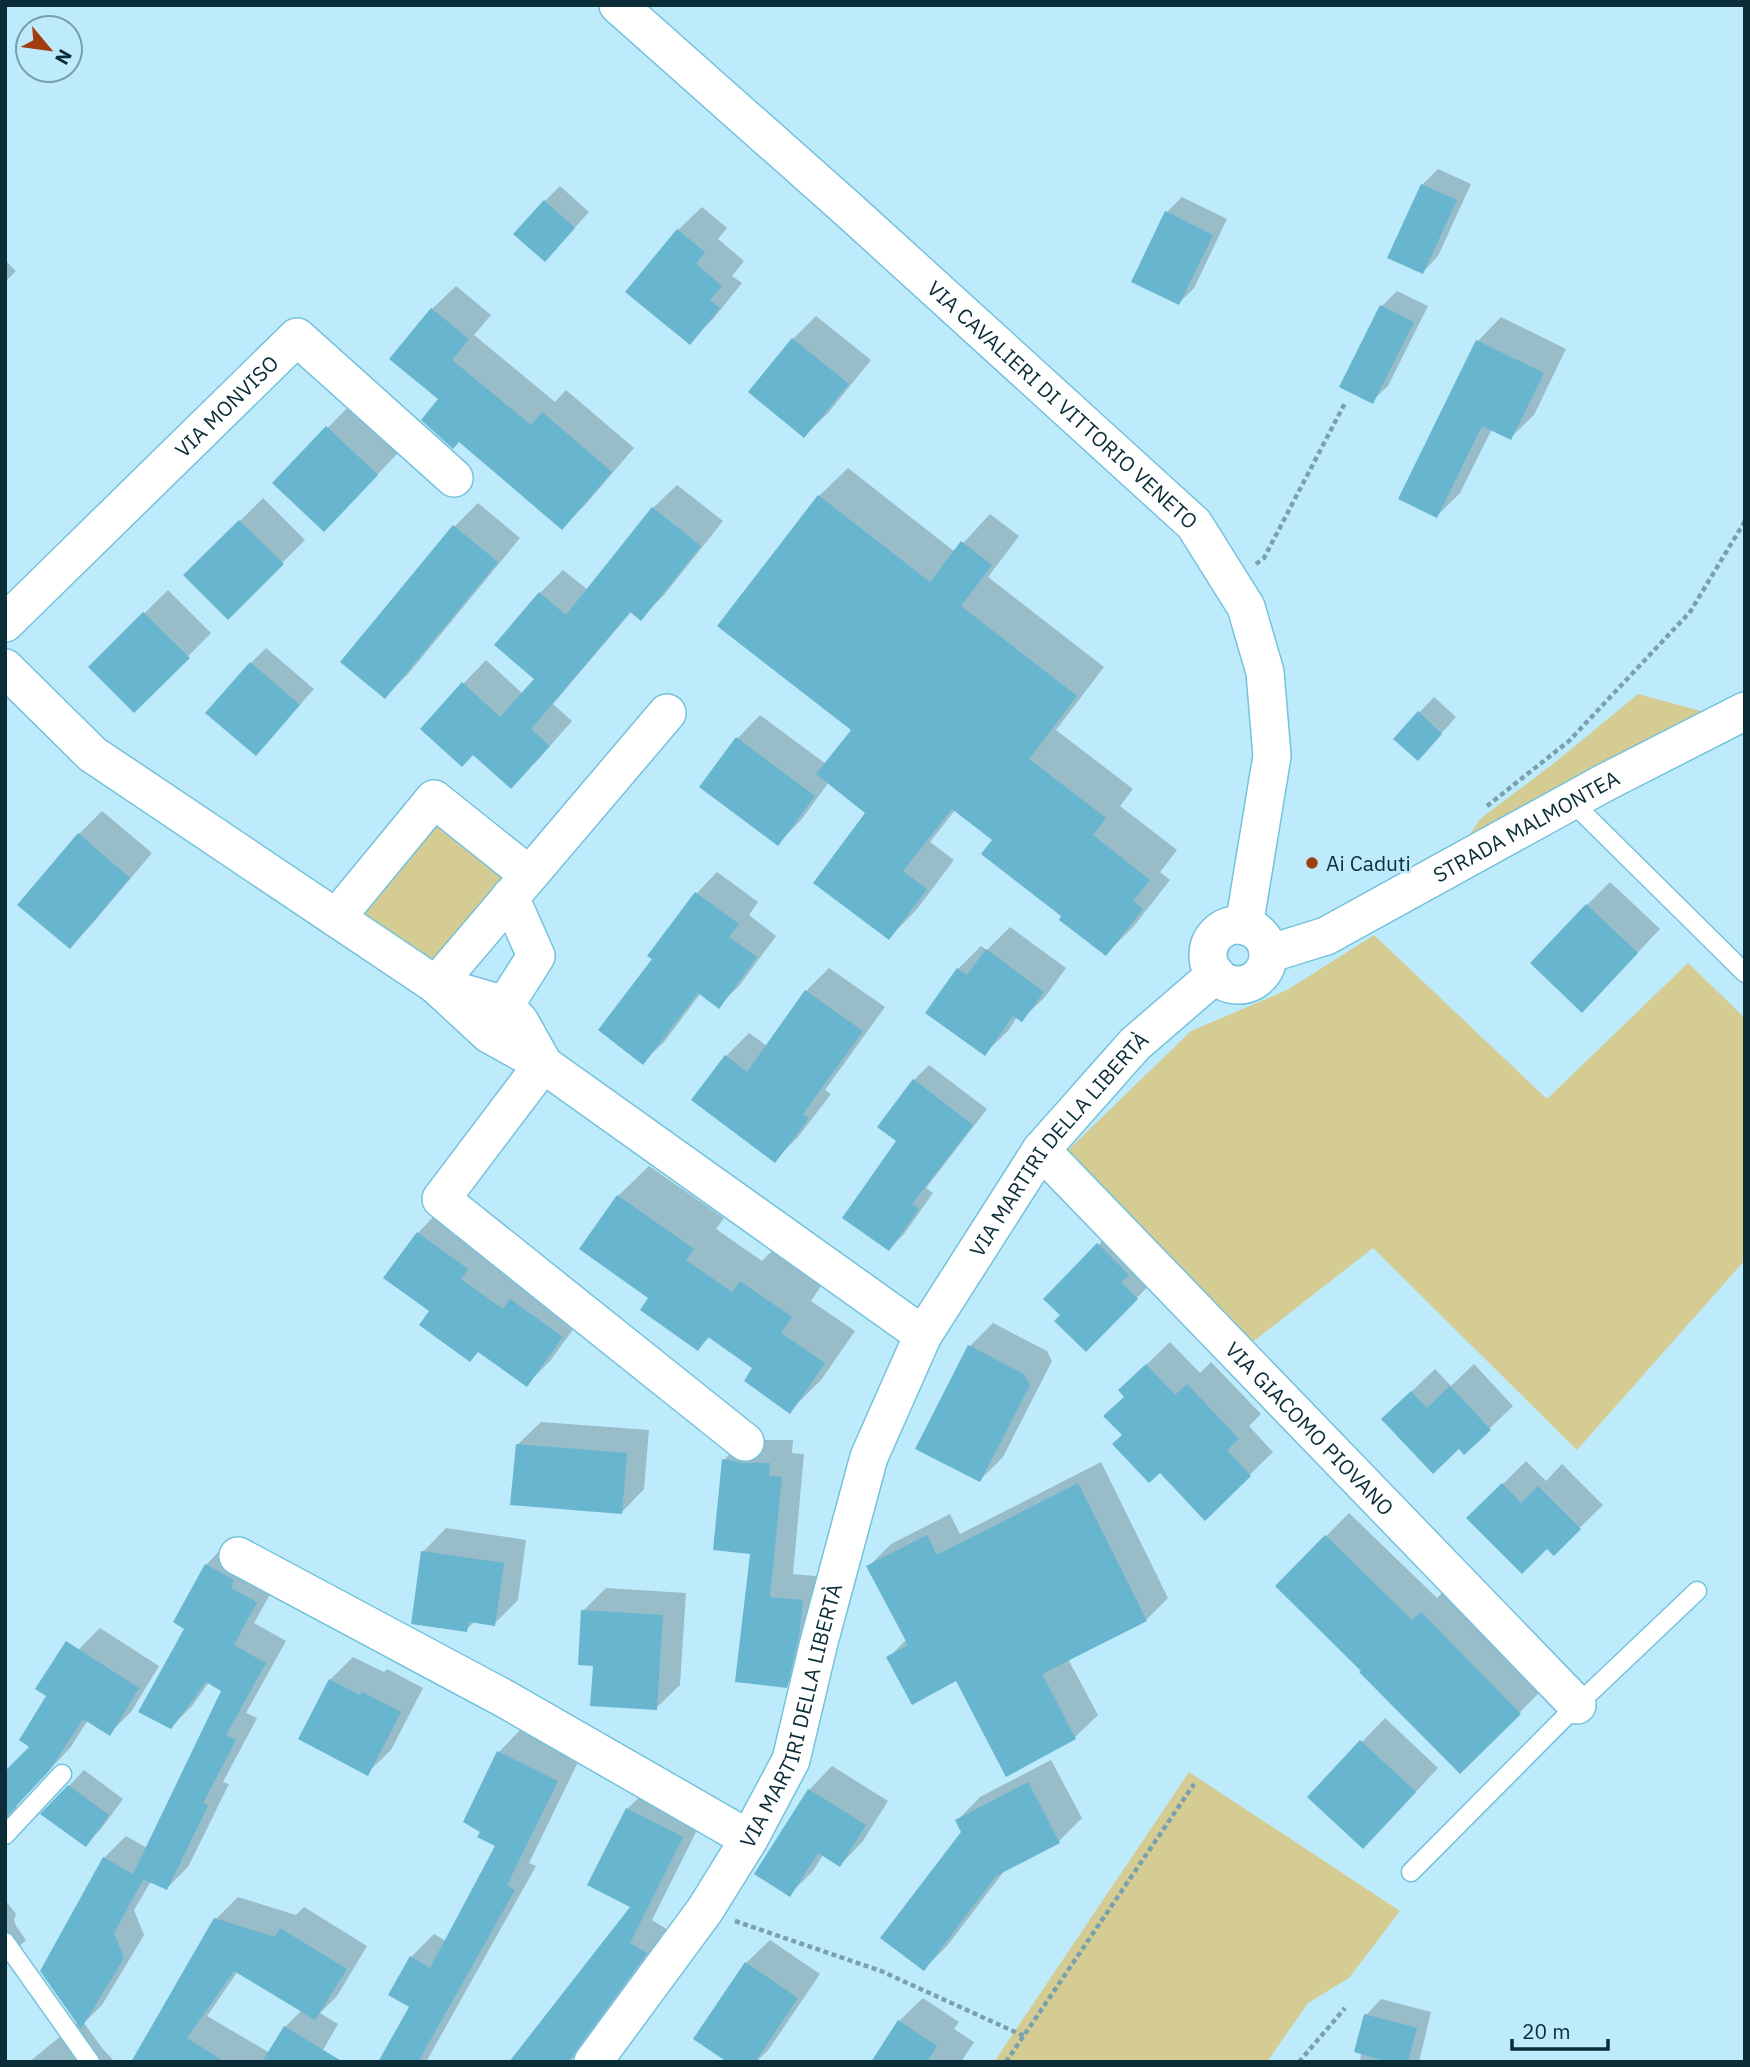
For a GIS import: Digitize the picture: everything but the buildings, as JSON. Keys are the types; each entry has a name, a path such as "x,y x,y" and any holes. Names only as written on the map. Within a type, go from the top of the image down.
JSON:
{"street":[{"name":"VIA CAVALIERI DI VITTORIO VENETO","path":"618,5 850,211 1194,524 1246,607 1265,672 1272,756 1244,926"},
{"name":"VIA MONVISO","path":"5,623 297,337 454,478"},
{"path":"5,668 92,754 436,985 489,1034 543,1064 923,1335"},
{"name":"STRADA MALMONTEA","path":"1268,954 1326,936 1571,801 1745,711"},
{"path":"436,985 667,713"},
{"path":"336,918 434,799 519,886 536,956 505,1004"},
{"path":"1234,925 1253,929 1266,944 1268,954 1262,973 1246,984 1227,983 1216,974 1209,962 1211,943 1217,934 1234,925"},
{"name":"VIA MARTIRI DELLA LIBERTÀ","path":"600,2060 705,1910 749,1839 790,1760 869,1457 923,1335 1041,1150 1135,1044 1216,974"},
{"path":"436,985 505,1004 520,1022 543,1064"},
{"path":"543,1064 441,1199 745,1442"},
{"name":"VIA GIACOMO PIOVANO","path":"1041,1150 1577,1705"},
{"path":"238,1556 507,1700 749,1839"}],"lane":[{"path":"1571,801 1745,973"},
{"path":"1411,1872 1577,1705 1697,1591"},
{"path":"5,1836 62,1774"},
{"path":"5,1942 90,2062"}],"path":[{"path":"1233,585 1264,558 1345,403"},
{"path":"1485,807 1569,741 1690,612 1745,521"},
{"path":"1006,2062 1194,1784"},
{"path":"705,1910 881,1971 1024,2036"},
{"path":"1299,2062 1345,2008"}],"shaded area":[{"path":"1638,694 1712,714 1467,839 1480,819 1558,760"},
{"path":"434,799 529,875 436,985 336,918"},
{"path":"1374,935 1547,1099 1688,963 1745,1018 1745,1260 1577,1450 1373,1248 1250,1344 1064,1154 1191,1031 1287,990"},
{"path":"1189,1772 1400,1911 1349,1978 1308,2003 1267,2062 994,2062"}],"place":[{"name":"Ai Caduti","path":"1312,863"}]}
